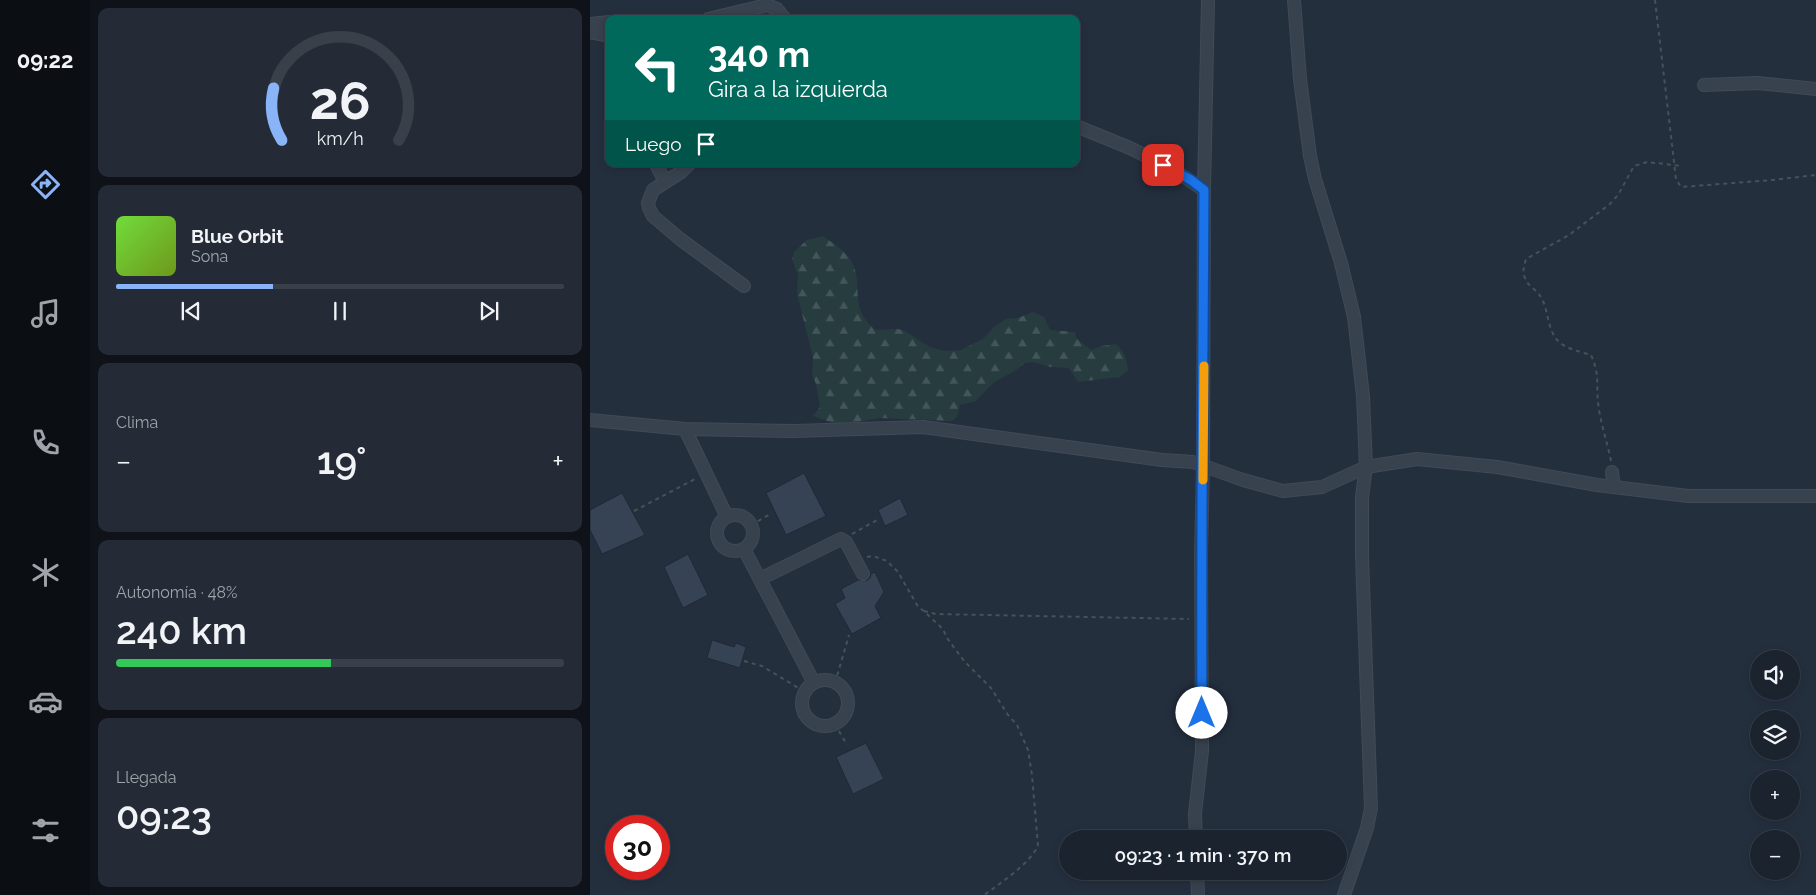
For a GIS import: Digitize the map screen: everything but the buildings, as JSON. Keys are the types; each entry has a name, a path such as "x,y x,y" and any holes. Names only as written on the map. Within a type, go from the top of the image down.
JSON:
{"street":[{"path":"1196,830 1195,814 1202,751 1201,554 1204,190 1208,0"},
{"path":"1294,0 1300,79 1310,156 1315,180 1341,263 1354,317 1363,396 1366,467 1362,506 1371,808 1367,828 1344,895"},
{"path":"725,15 767,5 777,9 782,15"},
{"path":"590,24 605,22"},
{"path":"1704,84 1758,83 1816,89"},
{"path":"1080,128 1130,148 1174,170 1204,190"},
{"path":"658,167 665,182"},
{"path":"686,167 653,190 648,203 653,216 680,239 744,286"},
{"path":"590,420 685,429 794,430 923,427 1162,460 1194,462 1243,480 1283,491 1322,487 1366,467 1417,459 1497,466 1614,487 1688,496 1816,496"},
{"path":"685,429 727,517"},
{"path":"1612,472 1614,487"},
{"path":"738,515 751,524 753,535 744,549 739,551 728,550 719,542 717,536 719,525 727,517 738,515"},
{"path":"760,579 841,539 846,542 863,574"},
{"path":"744,549 760,579 809,688"},
{"path":"827,680 835,683 845,692 848,705 842,718 835,724 820,726 807,718 802,704 809,688 827,680"},
{"path":"1197,880 1198,895"}],"path":[{"path":"1655,0 1676,179 1681,187 1816,175"},
{"path":"1612,472 1598,402 1597,369 1592,356 1564,346 1555,337 1543,300 1524,277 1524,266 1526,259 1569,236 1610,204 1618,195 1634,166 1648,162 1682,166"},
{"path":"634,511 706,473"},
{"path":"751,524 772,513"},
{"path":"841,539 877,520"},
{"path":"856,561 873,556 887,561 898,572 917,604 943,629 947,638 964,661 991,688 1008,716 1017,725 1028,750 1038,846 1035,852 1005,880 984,895"},
{"path":"923,611 936,614 1201,619"},
{"path":"835,683 849,636"},
{"path":"744,661 762,666 809,688"},
{"path":"835,724 846,745"}],"green space":[{"path":"823,236 841,249 850,259 857,277 859,304 862,313 876,330 898,329 905,331 930,347 945,351 961,350 983,339 994,327 1006,319 1018,318 1033,312 1044,317 1050,330 1075,332 1076,338 1091,350 1116,344 1125,356 1128,371 1119,377 1078,382 1069,368 1050,367 1033,362 1025,363 994,382 976,401 960,405 957,417 952,421 880,418 839,425 813,416 820,407 816,384 812,374 813,358 797,293 798,275 792,259 794,252 807,240"}],"slow traffic":[{"path":"1203,480 1204,366"}],"route":[{"path":"1163,165 1191,180 1204,190 1201,554 1202,713"}]}
